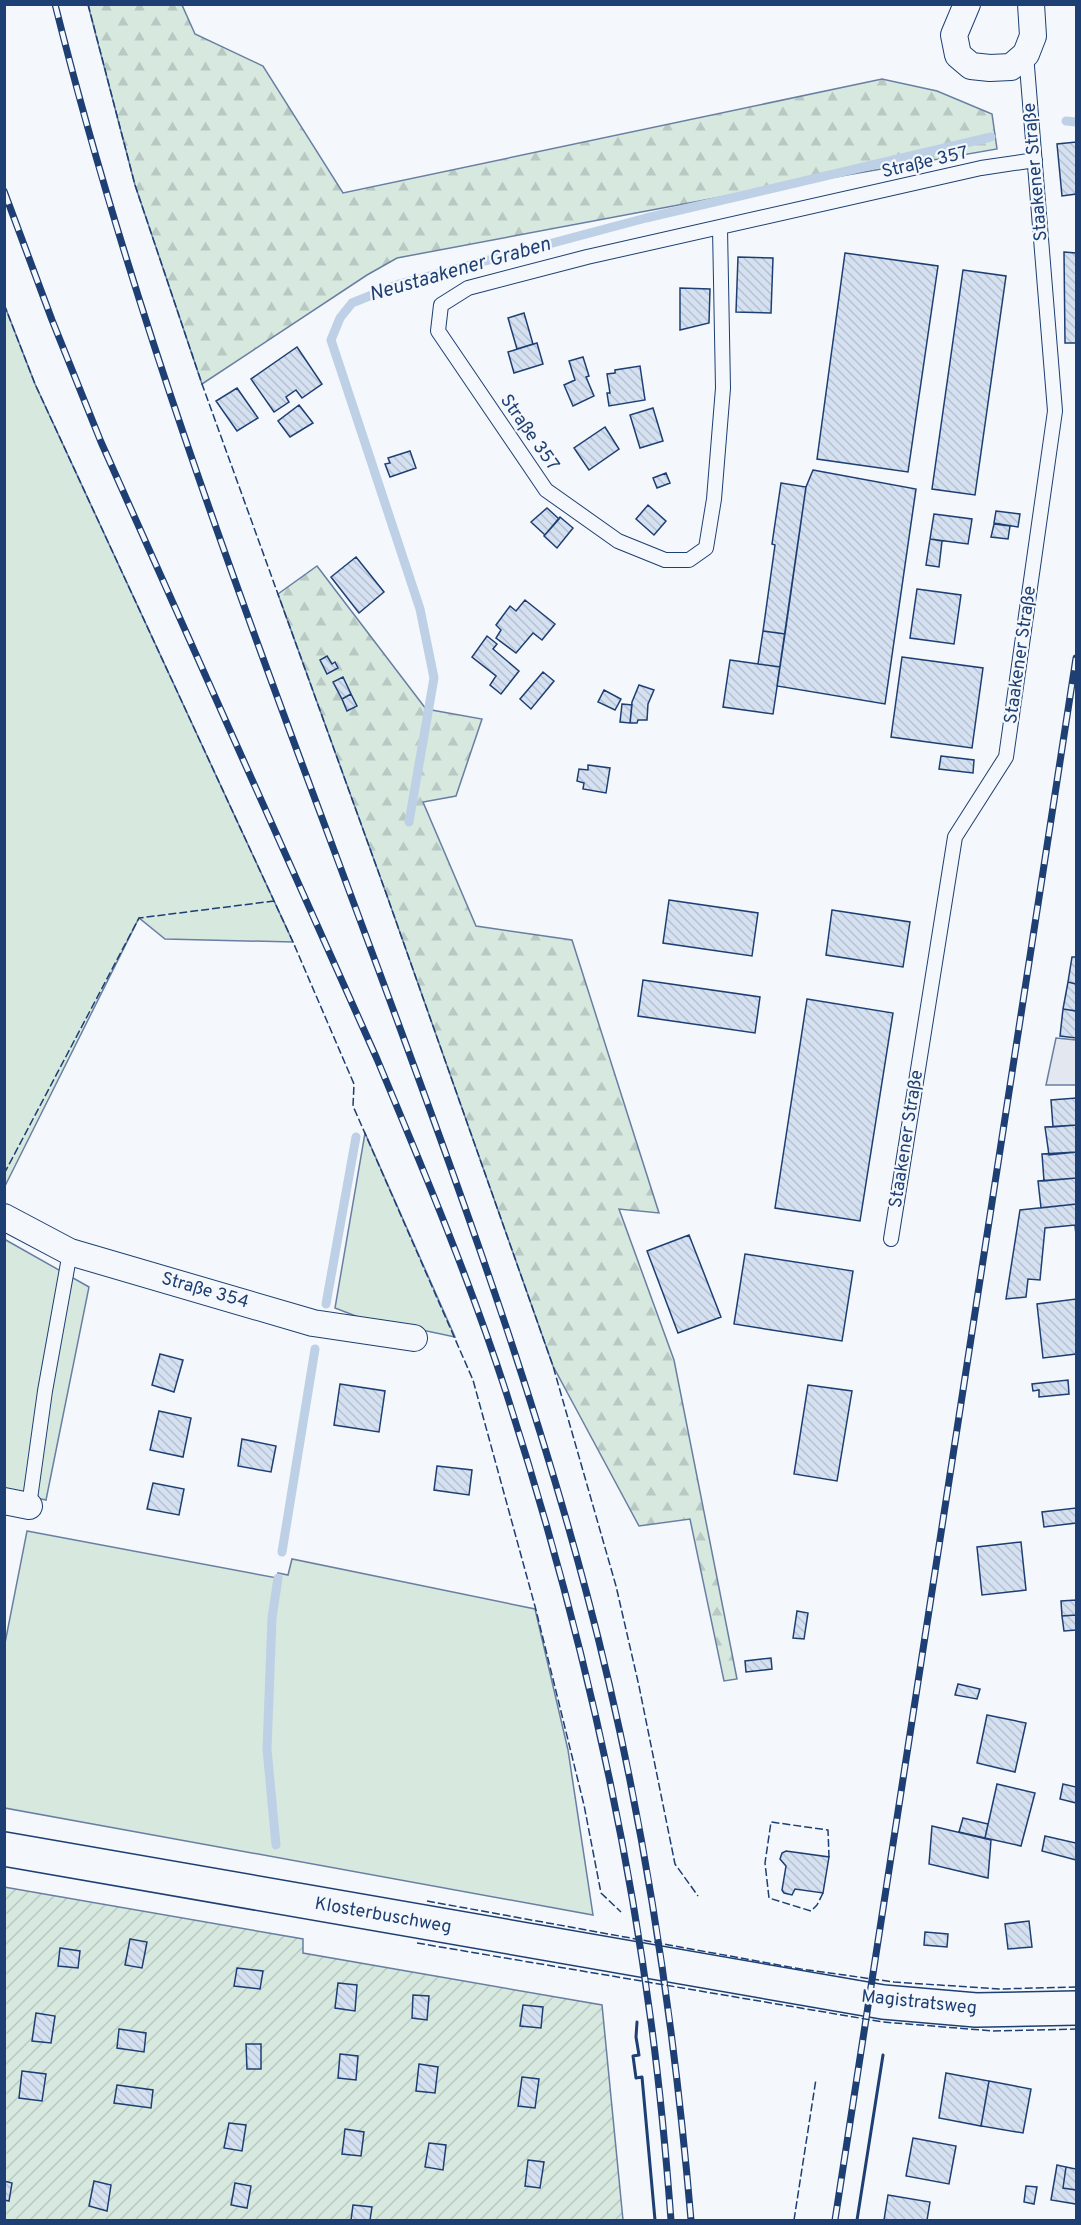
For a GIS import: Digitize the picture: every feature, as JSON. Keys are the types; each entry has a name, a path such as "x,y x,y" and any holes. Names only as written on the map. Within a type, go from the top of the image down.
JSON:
{"street":[{"path":"967,4 954,35 958,55 971,66 990,68 1011,67 1026,54"},
{"name":"Staakener Straße","path":"1026,54 1033,36 1030,4"},
{"name":"Straße 354","path":"4,1217 70,1252 313,1323 414,1338"},
{"name":"Klosterbuschweg","path":"4,1850 762,1981"},
{"name":"Magistratsweg","path":"762,1981 883,2002 934,2007 1006,2011 1077,2008"}],"lane":[{"name":"Staakener Straße","path":"891,1239 954,837 1006,757 1055,411 1026,54"},
{"name":"Straße 357","path":"720,228 723,388 714,499 706,548 689,560 665,560 618,541 546,490 438,331 441,305 468,288 587,257 981,168 1035,160"},
{"path":"16,1503 45,1390 70,1252"}],"green space":[{"path":"88,5 182,5 195,34 263,66 343,193 882,79 937,91 992,114 997,149 737,194 397,258 367,275 202,384 135,185"},
{"path":"4,304 35,384 293,942 165,939 139,918 5,1186"},
{"path":"317,566 426,709 482,719 456,796 423,802 476,926 572,940 659,1213 619,1209 674,1360 737,1679 724,1681 690,1519 639,1526 553,1366 278,594"},
{"path":"365,1133 455,1337 379,1321 379,1325 335,1308"},
{"path":"4,1239 89,1287 46,1500 5,1491"},
{"path":"27,1531 277,1578 278,1573 288,1575 292,1559 535,1609 568,1750 593,1915 5,1808 5,1643"},
{"path":"4,1887 303,1939 303,1953 602,2005 623,2220 5,2220"}],"shaded area":[{"path":"1056,1038 1076,1040 1076,1085 1046,1085"}],"building":[{"path":"1076,142 1076,194 1062,196 1057,144"},
{"path":"1064,252 1076,253 1076,343 1065,343"},
{"path":"845,253 938,266 908,472 817,459"},
{"path":"738,257 773,258 771,313 736,312"},
{"path":"963,270 1006,276 975,495 932,489"},
{"path":"680,288 710,289 709,323 680,330"},
{"path":"524,313 533,344 517,349 508,318"},
{"path":"537,343 543,364 514,373 508,352"},
{"path":"297,347 322,384 302,398 296,390 286,397 289,402 274,412 251,379"},
{"path":"583,357 589,376 586,377 594,396 573,406 564,385 575,380 569,361"},
{"path":"640,366 645,400 609,406 607,393 610,393 607,374 615,373 615,370"},
{"path":"237,388 258,418 237,431 216,401"},
{"path":"299,405 313,423 290,437 278,421"},
{"path":"653,408 663,441 640,448 630,415"},
{"path":"605,427 619,449 589,470 574,448"},
{"path":"410,451 416,468 390,477 385,464 390,463 388,458"},
{"path":"813,470 916,489 885,704 777,686 806,487"},
{"path":"666,473 670,483 657,488 653,478"},
{"path":"781,483 806,487 785,634 763,631"},
{"path":"648,505 666,521 654,535 636,519"},
{"path":"547,508 559,519 545,535 531,522"},
{"path":"996,511 1020,514 1018,527 994,523"},
{"path":"934,514 972,519 968,544 930,539"},
{"path":"560,517 573,528 557,548 544,536"},
{"path":"994,524 1010,526 1008,539 991,537"},
{"path":"930,539 942,541 939,567 926,565"},
{"path":"356,557 384,592 359,613 331,577"},
{"path":"917,589 961,595 954,644 910,638"},
{"path":"525,600 555,624 542,640 533,633 516,653 496,638 501,630 496,625 510,606 516,611"},
{"path":"763,631 785,634 780,667 758,664"},
{"path":"487,636 497,644 493,649 519,671 501,694 490,685 496,676 472,657"},
{"path":"327,656 332,664 335,662 338,668 327,674 320,660"},
{"path":"902,657 983,668 972,748 891,737"},
{"path":"730,660 780,667 773,714 723,707"},
{"path":"543,672 554,681 531,709 520,699"},
{"path":"343,677 351,694 342,699 333,682"},
{"path":"639,685 654,690 648,704 647,720 630,723 632,702"},
{"path":"604,690 621,699 615,710 598,702"},
{"path":"351,694 357,706 347,711 342,699"},
{"path":"622,704 632,705 630,723 620,722"},
{"path":"941,756 974,760 973,773 939,769"},
{"path":"588,765 610,768 606,793 583,789 584,783 577,781 579,769 588,770"},
{"path":"669,900 758,913 752,956 663,943"},
{"path":"832,910 910,922 903,967 826,955"},
{"path":"1072,957 1076,957 1076,984 1068,982"},
{"path":"643,980 760,997 755,1033 638,1016"},
{"path":"1068,982 1076,984 1076,1011 1063,1009"},
{"path":"807,999 893,1013 860,1221 775,1208"},
{"path":"1063,1009 1076,1011 1076,1038 1060,1036"},
{"path":"1076,1098 1076,1125 1053,1127 1051,1100"},
{"path":"1076,1125 1076,1152 1049,1155 1045,1127"},
{"path":"1076,1152 1076,1178 1044,1181 1042,1154"},
{"path":"1076,1178 1076,1204 1041,1208 1038,1181"},
{"path":"1076,1204 1076,1235 1075,1225 1045,1228 1040,1280 1028,1279 1026,1297 1006,1299 1020,1210"},
{"path":"689,1235 721,1317 678,1333 647,1251"},
{"path":"745,1254 853,1271 842,1341 734,1324"},
{"path":"1076,1299 1076,1354 1043,1358 1037,1304"},
{"path":"160,1354 183,1360 174,1392 152,1385"},
{"path":"1068,1380 1069,1394 1039,1397 1039,1390 1033,1391 1032,1384"},
{"path":"340,1384 385,1391 379,1432 334,1425"},
{"path":"808,1385 852,1391 837,1481 794,1474"},
{"path":"159,1411 191,1418 183,1457 150,1450"},
{"path":"242,1439 276,1446 271,1472 238,1466"},
{"path":"437,1466 472,1470 469,1495 434,1490"},
{"path":"153,1483 184,1489 179,1515 147,1509"},
{"path":"1076,1508 1076,1523 1044,1527 1042,1512"},
{"path":"1021,1542 1026,1590 982,1595 977,1547"},
{"path":"1076,1600 1076,1615 1062,1616 1061,1601"},
{"path":"797,1611 808,1613 804,1639 793,1638"},
{"path":"1076,1615 1076,1630 1064,1631 1062,1616"},
{"path":"771,1658 772,1669 746,1672 745,1661"},
{"path":"958,1684 980,1689 977,1699 955,1695"},
{"path":"987,1715 1026,1723 1015,1772 977,1763"},
{"path":"997,1784 1035,1793 1021,1846 985,1838"},
{"path":"1063,1784 1076,1787 1076,1803 1060,1799"},
{"path":"963,1818 988,1824 985,1838 959,1832"},
{"path":"932,1826 991,1840 988,1878 929,1864"},
{"path":"1045,1836 1076,1843 1076,1860 1042,1851"},
{"path":"786,1851 829,1857 823,1893 795,1889 792,1895 784,1893 782,1890 786,1866 780,1859 782,1853"},
{"path":"1029,1921 1032,1947 1008,1949 1005,1924"},
{"path":"925,1932 948,1934 947,1947 924,1945"},
{"path":"130,1939 147,1942 142,1968 125,1965"},
{"path":"60,1948 80,1951 78,1968 58,1966"},
{"path":"237,1968 263,1971 260,1989 234,1986"},
{"path":"338,1983 357,1985 355,2011 335,2008"},
{"path":"413,1995 429,1996 427,2020 412,2018"},
{"path":"523,2005 543,2007 541,2028 520,2026"},
{"path":"36,2013 55,2016 51,2043 32,2041"},
{"path":"119,2029 146,2033 144,2052 117,2048"},
{"path":"246,2044 261,2044 261,2069 247,2069"},
{"path":"340,2054 358,2056 356,2080 338,2078"},
{"path":"419,2064 438,2067 435,2093 416,2091"},
{"path":"22,2071 46,2074 42,2101 19,2098"},
{"path":"946,2073 989,2081 981,2126 939,2118"},
{"path":"522,2077 539,2079 535,2108 518,2106"},
{"path":"989,2081 1031,2089 1023,2133 981,2126"},
{"path":"117,2085 153,2090 151,2108 114,2103"},
{"path":"229,2123 246,2125 242,2151 224,2148"},
{"path":"345,2129 364,2132 361,2156 342,2154"},
{"path":"913,2138 956,2146 949,2184 906,2176"},
{"path":"429,2143 446,2145 443,2170 425,2167"},
{"path":"528,2160 544,2162 540,2188 525,2186"},
{"path":"1057,2165 1066,2167 1063,2188 1076,2190 1076,2204 1051,2200"},
{"path":"1066,2167 1076,2169 1076,2190 1063,2188"},
{"path":"4,2181 12,2183 9,2201 4,2200"},
{"path":"94,2181 111,2185 107,2211 89,2206"},
{"path":"235,2183 251,2186 247,2208 231,2205"},
{"path":"1026,2186 1037,2187 1034,2204 1024,2202"},
{"path":"888,2195 930,2202 927,2220 884,2220"},
{"path":"353,2205 372,2207 370,2220 351,2220"}],"waterway":[{"name":"Neustaakener Graben","path":"1066,121 1076,122"},
{"name":"Neustaakener Graben","path":"409,822 434,678 420,609 331,340 340,318 352,303 399,284 646,218 991,137"},
{"name":"Neustaakener Graben","path":"326,1304 356,1137"},
{"name":"Neustaakener Graben","path":"282,1552 315,1349"},
{"name":"Neustaakener Graben","path":"276,1845 267,1749 272,1618 278,1578"}],"railway":[{"path":"55,4 90,136 171,397 262,655 478,1244 567,1521 606,1668 639,1825 675,2061 691,2220"},
{"path":"4,191 101,442 377,1059 492,1349 553,1547 574,1625 610,1783 626,1862 651,2022 671,2220"},
{"path":"835,2220 1076,658"}],"fence":[{"path":"88,4 135,185 202,384 386,893 553,1366 616,1586 675,1864 698,1896"},
{"path":"4,304 35,384 293,942 354,1084 353,1106 473,1380 536,1610 584,1805 601,1893 621,1912"},
{"path":"4,1174 139,918 274,901"},
{"path":"823,1893 811,1911 769,1898 765,1863 771,1822 828,1830 829,1857"},
{"path":"427,1901 801,1969 894,1982 999,1989 1076,1987"},
{"path":"417,1943 883,2022 993,2031 1076,2029"},
{"path":"794,2220 816,2079"}],"wall":[{"path":"637,2022 636,2037 639,2055 633,2056 636,2078 642,2077 655,2220"},
{"path":"857,2220 883,2055"}]}
